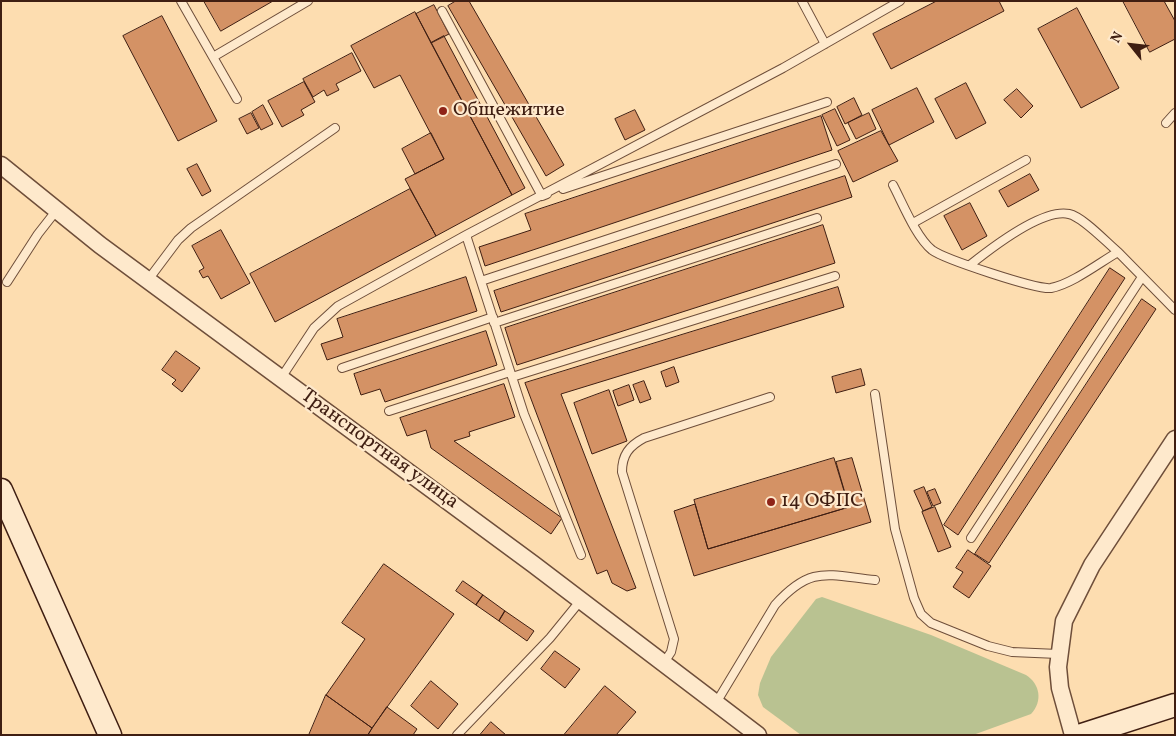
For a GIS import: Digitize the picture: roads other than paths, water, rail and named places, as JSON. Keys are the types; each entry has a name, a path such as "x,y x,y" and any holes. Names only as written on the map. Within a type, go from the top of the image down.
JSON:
{"main road":[{"path":"1,490 110,735"},
{"path":"1082,735 1175,705"}],"street":[{"name":"Транспортная улица","path":"1,165 56,211 581,600 758,735"},
{"path":"1073,735 1060,688 1058,654 1064,621 1080,587 1175,439"}],"lane":[{"path":"181,1 237,99"},
{"path":"213,57 308,1"},
{"path":"802,1 825,44"},
{"path":"281,378 314,328 338,306 466,235 825,44 900,1"},
{"path":"442,11 542,196"},
{"path":"542,196 827,102"},
{"path":"1166,123 1175,112"},
{"path":"148,280 178,240 192,228 335,128"},
{"path":"914,223 1026,160"},
{"path":"481,282 836,164"},
{"path":"892,185 924,242 932,250 1029,285 1050,288 1063,284 1118,252"},
{"path":"7,282 38,234 56,211"},
{"path":"970,265 1008,235 1051,215 1060,213 1070,214 1080,220 1118,252 1175,310"},
{"path":"342,368 817,218"},
{"path":"466,235 524,414 581,555"},
{"path":"389,411 835,276"},
{"path":"971,538 1142,277"},
{"path":"875,394 895,529 914,598 921,614 931,623 988,646 1012,652 1058,654"},
{"path":"663,664 671,652 674,639 622,472 622,462 625,453 633,444 644,438 770,397"},
{"path":"716,703 775,605 787,592 811,576 826,575 875,580"},
{"path":"458,735 550,638 581,600"}],"place":[{"name":"Общежитие","path":"443,111"},
{"name":"14 ОФПС","path":"771,502"}]}
